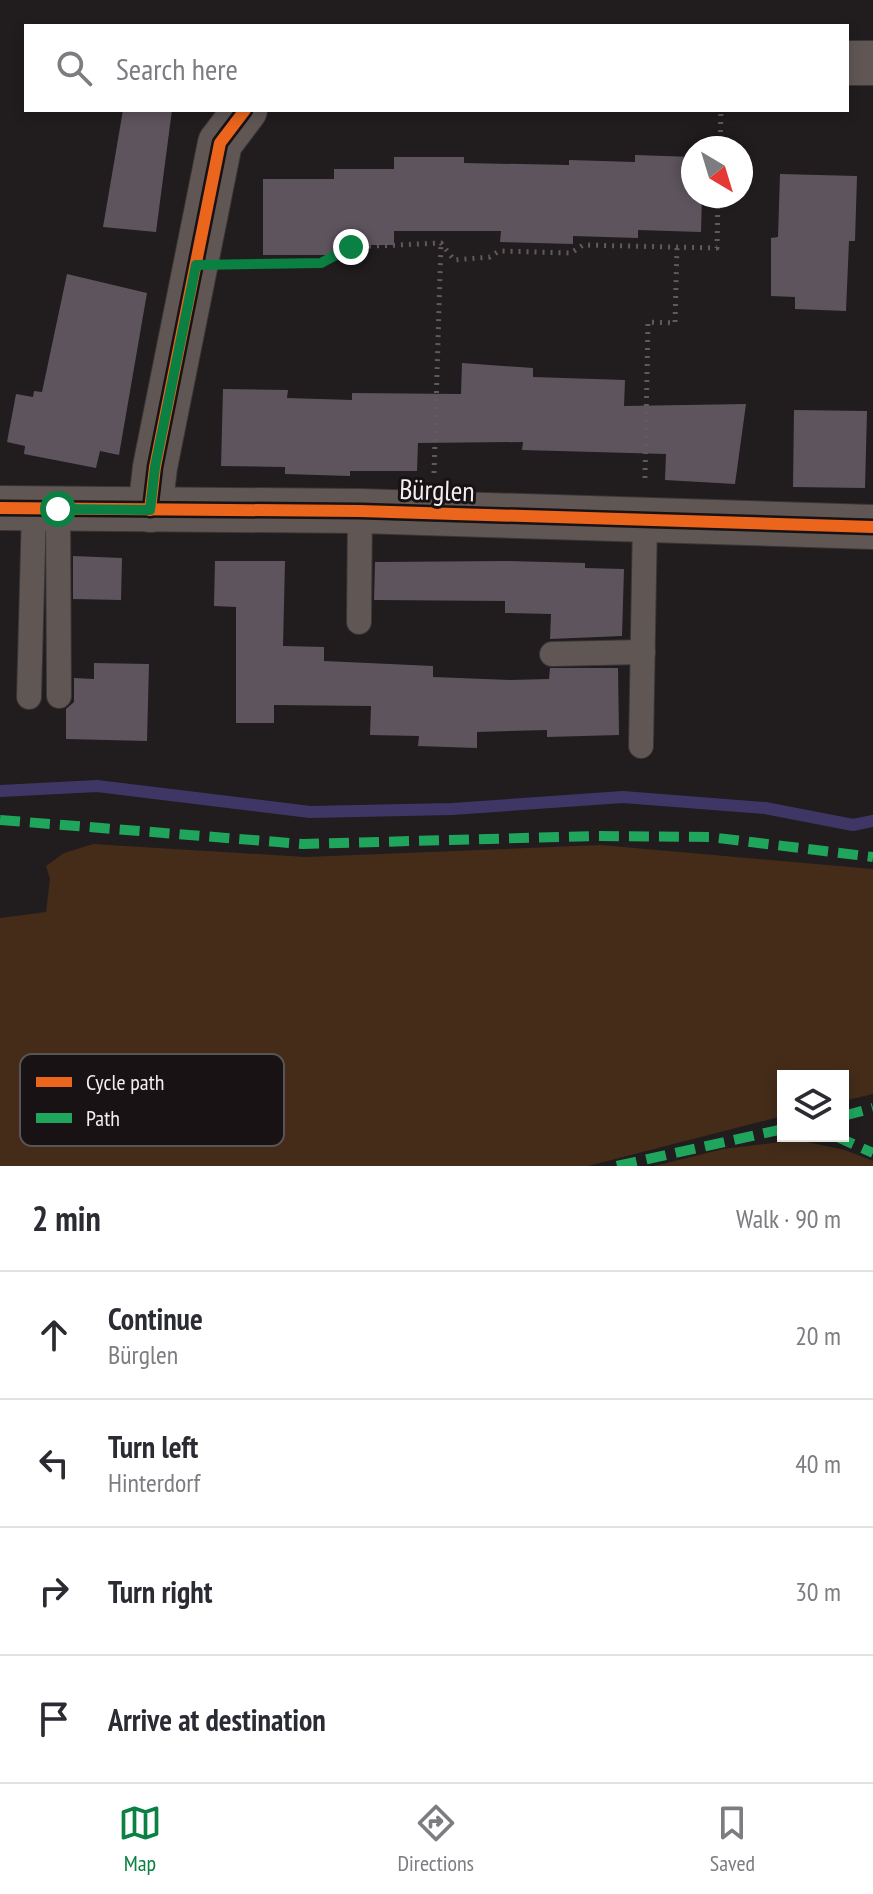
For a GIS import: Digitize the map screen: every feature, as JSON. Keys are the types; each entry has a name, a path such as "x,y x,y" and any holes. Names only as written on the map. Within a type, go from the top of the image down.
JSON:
{"street":[{"path":"849,63 873,63"},
{"path":"150,510 155,467 220,143 243,112"},
{"name":"Bürglen","path":"31,509 360,511 873,527"}],"lane":[{"path":"31,509 59,696"},
{"path":"29,697 31,509"},
{"path":"359,622 360,511"},
{"path":"641,746 645,519"},
{"path":"552,654 643,652"}],"path":[{"path":"720,136 721,112"},
{"path":"441,243 454,260 490,257 499,251 571,253 583,245 717,248 718,208"},
{"path":"196,265 321,263 351,247 441,243"},
{"path":"433,514 441,243"},
{"path":"645,519 648,322 675,323 677,246"}],"shaded area":[{"path":"93,844 306,857 601,845 873,869 873,1094 849,1100 849,1070 777,1070 777,1118 588,1166 0,1166 0,918 46,912 50,879 46,866 64,853"},
{"path":"807,1142 845,1150 873,1161 873,1166 654,1166 723,1149"}],"building":[{"path":"123,112 172,112 156,232 103,227"},
{"path":"635,155 681,157 681,208 702,208 701,232 638,230 638,238 573,236 573,244 500,242 501,231 394,231 394,245 334,245 334,255 263,255 263,179 334,179 334,169 394,169 394,157 464,157 464,163 569,165 569,160 635,162"},
{"path":"780,174 857,176 855,241 849,241 846,311 795,309 795,297 771,296 771,238 778,237"},
{"path":"67,274 147,293 119,455 100,451 96,468 24,454 25,446 7,442 16,394 33,397 34,391 42,392"},
{"path":"462,363 533,368 533,377 625,380 624,406 746,404 735,484 665,480 666,454 522,450 523,442 418,443 417,471 350,471 350,476 285,474 285,467 221,466 223,389 288,390 287,398 352,400 352,393 461,394"},
{"path":"794,410 867,411 865,488 793,487"},
{"path":"73,556 122,558 121,600 73,599"},
{"path":"215,561 285,561 283,646 324,647 324,661 433,666 433,677 510,680 549,679 550,668 618,668 619,735 547,737 547,730 477,732 477,748 418,746 419,736 370,735 371,706 274,705 274,723 236,723 236,607 214,606"},
{"path":"375,562 585,563 585,568 624,569 622,636 550,639 551,614 505,613 505,601 374,600"},
{"path":"94,663 149,664 147,741 66,739 66,709 74,702 74,678 94,679"}],"waterway":[{"path":"0,791 97,786 310,812 452,809 623,797 765,808 853,825 873,821"}],"marked path":[{"path":"0,820 303,844 596,836 710,837 873,857"},
{"path":"849,1114 873,1108"},
{"path":"617,1166 777,1130"},
{"path":"848,1142 873,1153"}],"cycle path":[{"path":"150,510 155,467 220,143 243,112"},
{"path":"0,508 360,511 873,527"}],"route":[{"path":"58,509 150,510 155,467 196,265 321,263 351,247"}]}
